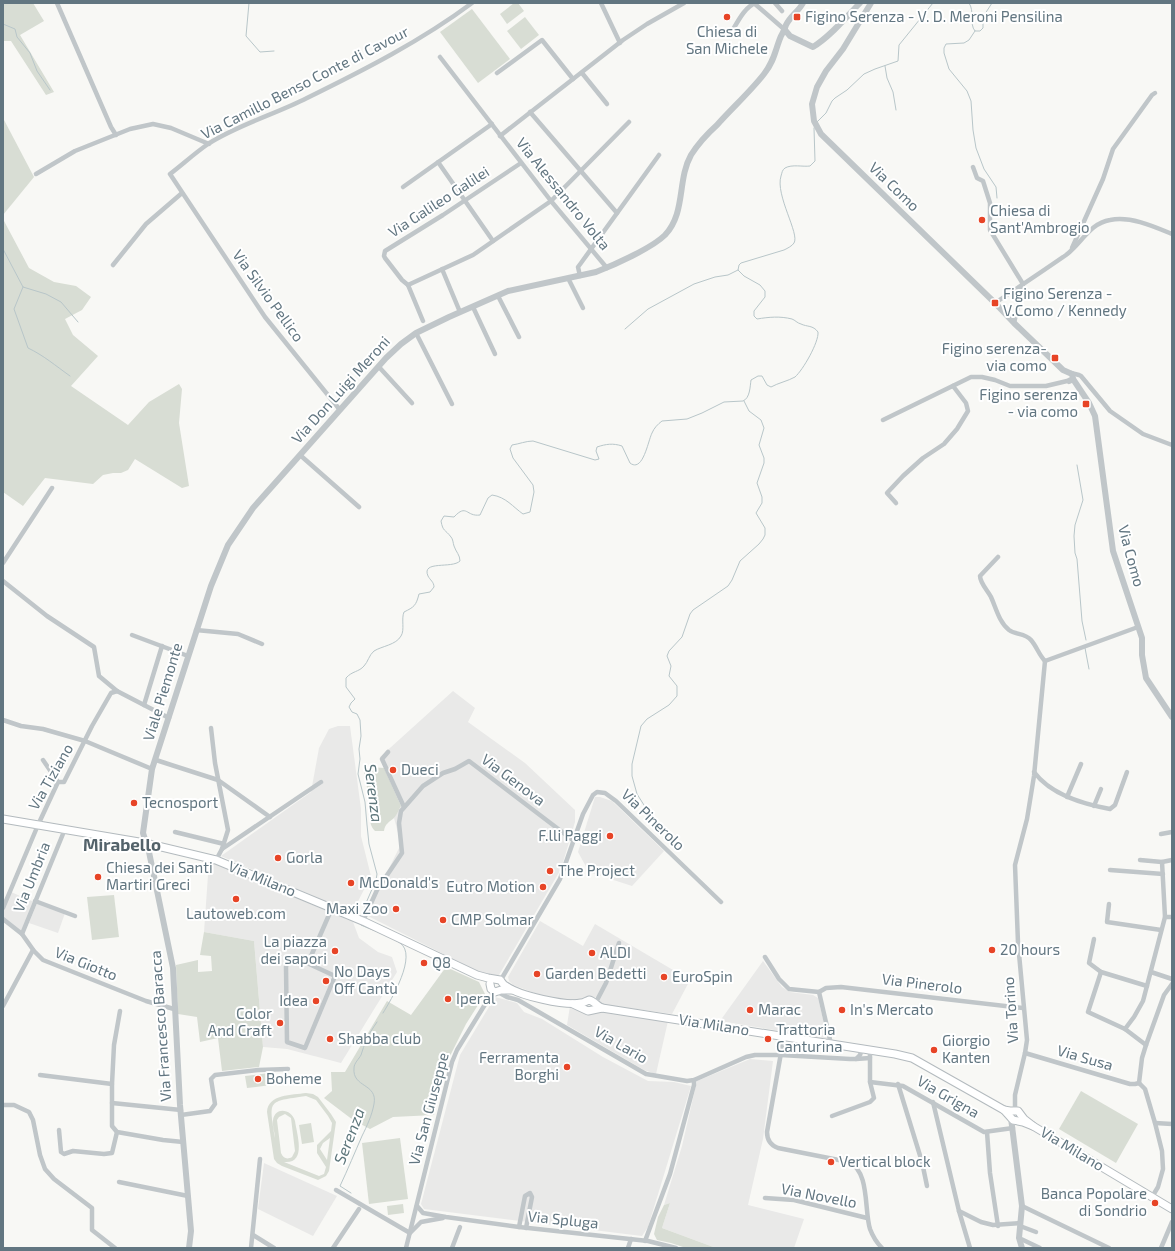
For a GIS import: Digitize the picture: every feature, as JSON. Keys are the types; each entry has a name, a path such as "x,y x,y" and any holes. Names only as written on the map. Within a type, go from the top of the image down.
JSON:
{"main road":[{"name":"Via Milano","path":"3,819 145,843 216,860 361,920 498,986 534,997 572,1004 591,1004 602,1008 896,1054 916,1060 1033,1126 1172,1209"}],"street":[{"path":"57,3 108,121 116,135"},
{"name":"Via Camillo Benso Conte di Cavour","path":"170,174 209,144 236,129 307,99 366,68 423,37 472,3"},
{"path":"602,3 620,43"},
{"path":"500,136 623,40 647,24 684,3"},
{"path":"731,33 743,14 752,4 756,3 786,30 790,36 813,47 842,22 860,3"},
{"path":"775,3 782,11"},
{"name":"Via Don Luigi Meroni","path":"225,552 228,545 253,508 300,454 401,344 416,333 508,291 580,276 607,268 654,243 665,235 674,223 678,212 684,173 691,156 701,141 764,74 774,61 781,36 786,30 787,23 802,3"},
{"name":"Via Como","path":"871,3 843,49 826,71 817,87 812,104 814,121 821,134 995,303 1056,364 1084,395 1095,416 1113,551 1142,638 1142,655 1146,678 1172,717"},
{"path":"497,73 542,40 573,79"},
{"name":"Via Alessandro Volta","path":"440,57 551,201 607,268"},
{"path":"582,73 607,104"},
{"path":"1071,250 1104,179 1113,148 1155,93"},
{"path":"530,112 617,214"},
{"path":"408,285 473,255 551,201 629,122"},
{"path":"36,174 75,151 130,129 153,124 171,128 209,144"},
{"path":"402,187 492,124"},
{"path":"580,276 578,267 659,155"},
{"path":"438,162 493,241"},
{"name":"Via Galileo Galilei","path":"423,320 408,285 402,280 385,258 384,256 386,251 521,163"},
{"path":"973,167 977,178 983,182 990,203 990,230 1023,284 1014,323"},
{"name":"Via Silvio Pellico","path":"170,174 265,317 340,410"},
{"path":"113,265 146,224 182,192"},
{"path":"995,303 1071,250 1098,224 1117,219 1147,224 1172,234"},
{"path":"442,269 460,312"},
{"path":"568,278 583,308"},
{"path":"498,296 519,337"},
{"path":"472,307 496,354"},
{"path":"1007,316 1017,311"},
{"path":"416,333 452,404"},
{"path":"379,367 412,403"},
{"path":"883,420 971,377 982,377 995,380 1010,386 1046,386 1069,378 1082,376 1110,411 1143,434 1172,445"},
{"path":"896,503 887,493 923,458 944,444 957,429 968,411 966,403 953,386"},
{"path":"300,454 359,507"},
{"path":"3,563 52,488"},
{"name":"Viale Piemonte","path":"145,843 143,833 152,769 196,630 211,586 225,552"},
{"path":"998,557 980,576 980,580 1009,630 1027,636 1045,661 1138,627"},
{"path":"3,581 47,616 94,647 99,676 117,692 169,718"},
{"path":"196,630 238,634 262,644"},
{"path":"132,635 188,656"},
{"path":"144,705 162,646"},
{"name":"Via Torino","path":"1015,1116 1015,1099 1025,1053 1027,1036 1023,1008 1018,943 1015,865 1027,819 1034,774 1045,661"},
{"path":"85,741 111,693 117,692"},
{"path":"3,720 21,726 43,729 85,741 152,769"},
{"path":"211,728 218,780 228,830 223,847 216,860"},
{"name":"Via Tiziano","path":"3,908 38,824 58,782 64,782 85,741"},
{"path":"388,752 382,759 404,807"},
{"path":"43,760 58,782"},
{"path":"156,760 218,780 270,817"},
{"name":"Via Genova","path":"361,920 377,890 402,853 399,823 401,811 423,786 443,773 455,769 469,761 574,841"},
{"path":"1067,797 1082,764"},
{"path":"1034,774 1045,784 1067,797 1094,806 1110,809 1115,805 1127,772"},
{"path":"175,832 223,847 321,782"},
{"path":"1094,806 1101,790"},
{"name":"Via Pinerolo","path":"574,841 586,808 593,796 597,792 605,793 610,796 721,902"},
{"name":"Via Umbria","path":"22,934 65,829"},
{"path":"1161,834 1172,832"},
{"path":"498,986 560,879 574,841"},
{"name":"Via Francesco Baracca","path":"145,843 149,852 173,968 174,1009 181,1112 191,1231 189,1248"},
{"path":"1140,860 1162,862 1172,860"},
{"path":"1125,1029 1143,1001 1165,917 1162,862"},
{"path":"1110,870 1163,874"},
{"path":"35,901 75,916"},
{"path":"1109,904 1107,922 1161,930"},
{"path":"308,963 332,908"},
{"name":"Via Milano","path":"327,918 335,913 361,920"},
{"path":"1165,917 1172,917"},
{"name":"Via Giotto","path":"3,919 22,934 43,960 146,1002 174,1009"},
{"path":"1094,939 1089,962 1101,972 1147,986"},
{"path":"591,1004 606,982 619,943"},
{"path":"3,1006 34,950"},
{"path":"294,957 308,963 335,976 305,1048 287,1042 286,967 287,963 294,957"},
{"name":"Via Pinerolo","path":"765,957 779,979 789,989 819,992 826,988 841,987 1023,1008"},
{"path":"1101,972 1088,1012 1125,1029 1146,1045"},
{"path":"1151,972 1172,979"},
{"path":"1152,1197 1158,1187 1162,1169 1162,1151 1145,1089 1139,1083 1142,1058 1146,1045 1164,995 1172,984"},
{"name":"Via San Giuseppe","path":"406,1248 413,1216 417,1206 423,1173 452,1062 457,1050 498,986"},
{"name":"Via Lario","path":"498,986 506,997 518,1000 646,1074 687,1081 694,1080 751,1056 781,1055 823,1058 870,1058"},
{"path":"819,992 831,1044"},
{"path":"120,1011 114,1046 112,1126 117,1132 162,1140 184,1142"},
{"path":"784,1036 767,1132 768,1140 778,1148 854,1164 861,1175 872,1233 882,1248"},
{"path":"856,1059 860,1055 862,1049"},
{"path":"832,1116 872,1102 874,1096 870,1082 870,1050"},
{"name":"Via Susa","path":"1025,1053 1130,1084 1139,1083"},
{"name":"Via Francesco Baracca","path":"181,1112 210,1111 215,1104 211,1079 215,1075 258,1070 288,1069"},
{"path":"40,1075 112,1084"},
{"path":"645,1241 670,1174 694,1080"},
{"name":"Via Grigna","path":"870,1082 898,1084 903,1086 987,1132 1013,1128"},
{"path":"898,1084 922,1162 927,1186"},
{"path":"932,1102 959,1211 970,1248"},
{"path":"112,1103 181,1112"},
{"path":"3,1104 14,1105 29,1112 33,1120 40,1155 45,1169 54,1179 92,1208 92,1230 114,1248"},
{"path":"1015,1116 1013,1128 1022,1206 1019,1238 1022,1248"},
{"path":"1155,1124 1172,1124"},
{"path":"59,1130 61,1152 64,1154 73,1151 104,1154 112,1153 117,1132"},
{"path":"987,1132 990,1173 998,1226"},
{"path":"251,1248 260,1159"},
{"path":"119,1182 188,1196"},
{"path":"336,1190 410,1233 421,1222 413,1216"},
{"path":"519,1227 525,1196 530,1194 532,1197 526,1228"},
{"name":"Via Novello","path":"765,1198 794,1200 868,1218"},
{"name":"Via Spluga","path":"417,1206 423,1213 446,1217 526,1228 631,1239 676,1248"},
{"path":"1022,1206 1109,1248"},
{"path":"333,1248 359,1209"},
{"path":"959,1211 981,1222 998,1226 1020,1224 1036,1232"},
{"name":"Via Spluga","path":"421,1222 446,1217"},
{"path":"1161,1248 1172,1222"},
{"path":"452,1248 460,1228"},
{"path":"253,1235 274,1248"},
{"path":"1019,1238 1040,1248"},
{"path":"628,1248 631,1239"}],"shaded area":[{"path":"3,3 33,3 44,21 20,35 54,92 46,95 11,41 3,41"},
{"path":"514,3 518,3 524,11 507,24 500,14"},
{"path":"472,9 510,59 478,83 440,32"},
{"path":"525,17 539,35 521,49 507,31"},
{"path":"3,118 34,177 3,215"},
{"path":"3,219 29,268 54,282 76,286 91,297 82,310 65,319 73,335 98,356 71,386 128,425 149,402 179,384 182,389 179,423 189,486 182,488 135,459 128,470 121,473 103,475 93,484 45,478 23,506 3,492"},
{"path":"453,691 475,708 468,722 525,763 575,810 575,822 561,869 499,975 489,977 366,915 401,844 394,818 400,808 401,803 380,757"},
{"path":"338,726 350,726 361,809 361,836 371,876 352,913 221,856 311,792 319,748 329,729"},
{"path":"370,767 384,768 401,806 395,817 386,825 384,831 375,831 370,821 371,807 364,772"},
{"path":"595,797 612,801 664,851 632,886 589,872 578,852"},
{"path":"209,861 353,922 359,938 378,952 392,957 397,972 341,1063 287,1049 263,1047 254,941 204,932"},
{"path":"11,892 34,902 21,932 3,917 3,912"},
{"path":"114,895 119,937 92,940 87,897"},
{"path":"37,903 65,913 58,933 29,923"},
{"path":"540,921 583,946 595,924 690,980 672,1014 600,1004 597,1002 598,1000 596,997 575,1002 540,995 513,985 509,981 508,977"},
{"path":"204,932 254,941 263,1047 259,1067 222,1071 218,1038 200,1042 197,1017 178,1014 176,965 198,960 198,972 212,971 211,956 200,955"},
{"path":"763,961 782,987 790,992 813,995 818,998 828,1039 720,1021"},
{"path":"446,967 479,982 485,994 466,1024 447,1062 434,1115 393,1117 370,1129 353,1120 324,1098 332,1091 331,1072 345,1072 387,1001 411,1015"},
{"path":"495,997 517,1003 524,1012 542,1019 603,1057 648,1081 674,1082 691,1086 648,1227 642,1236 424,1209 421,1204 460,1055"},
{"path":"570,1006 588,1013 602,1012 668,1021 656,1074 644,1070 567,1025"},
{"path":"750,1059 773,1061 763,1139 748,1205 804,1219 794,1248 716,1248 662,1228 670,1203 664,1205 682,1146 697,1081"},
{"name":"Boheme","path":"269,1073 271,1085 247,1088 245,1076"},
{"path":"1081,1091 1138,1124 1116,1163 1059,1129"},
{"path":"306,1093 313,1094 318,1097 336,1122 329,1171 326,1176 318,1180 282,1166 274,1159 267,1112 268,1106 276,1099 288,1095","holes":["306,1096 316,1100 332,1123 331,1131 317,1145 317,1153 326,1167 324,1174 319,1176 284,1162 291,1161 296,1158 298,1154 299,1148 295,1121 291,1114 280,1111 274,1116 273,1126 272,1109 277,1102","285,1114 291,1118 295,1151 290,1158 285,1158 281,1153 277,1120","330,1138 327,1160 320,1149 323,1143"]},
{"path":"311,1123 314,1142 302,1144 299,1125"},
{"path":"400,1138 408,1199 369,1204 362,1143"},
{"path":"264,1163 337,1196 313,1236 258,1209"},
{"path":"670,1203 662,1228 716,1248 686,1248 657,1240 654,1234 658,1217 664,1205"},
{"path":"403,1204 404,1213 388,1215 387,1206"}],"waterway":[{"path":"249,3 246,36 260,52 274,51"},
{"name":"Serenza","path":"817,122 826,113 832,101 847,90 864,74 898,61 899,45 933,3"},
{"name":"Serenza","path":"969,3 972,10 972,25 975,31 980,31 983,28 983,17 992,3"},
{"path":"3,24 15,29 17,37 30,53 37,71 50,90"},
{"path":"975,31 969,40 964,43 946,44 944,53 949,69 967,91 971,101 976,148 984,169 996,187 997,198"},
{"path":"885,66 887,78 893,92 896,110"},
{"name":"Serenza","path":"362,917 377,874 369,844 365,802 358,774 361,736 360,720 357,714 352,712 349,707 355,699 346,687 346,678 362,668 374,651 399,639 403,631 404,612 414,606 419,594 430,592 434,587 433,582 428,576 427,571 429,568 460,561 452,539 444,530 441,521 444,516 454,517 462,511 480,515 488,498 492,495 505,500 523,514 530,512 534,492 533,485 513,458 510,449 512,445 533,441 595,460 599,459 596,451 597,447 616,444 622,446 630,463 635,465 642,460 653,431 662,421 687,419 724,402 743,401 748,395 751,380 758,376 762,376 767,385 771,387 795,377 813,349 818,337 818,332 812,327 783,317 757,319 754,316 754,311 765,297 765,291 760,285 744,276 738,270 741,263 784,250 794,243 794,231 781,193 781,176 785,168 794,166 810,166 815,161 814,128"},
{"path":"3,249 23,287 46,294 61,302 78,322"},
{"path":"625,329 648,309 694,284 715,277 728,275 738,270"},
{"path":"23,287 14,309 28,348 44,357 70,376"},
{"path":"678,850 674,839 649,813 637,794 632,776 632,764 641,726 647,719 669,705 677,696 677,686 669,676 671,666 667,656 669,651 682,637 690,614 693,610 728,586 740,561 759,544 765,535 765,528 756,513 762,503 762,497 757,483 764,463 764,458 759,445 764,428 761,420 749,411 744,401"},
{"path":"1077,465 1083,500 1075,525 1074,536 1082,621 1086,640"},
{"path":"1085,648 1089,669"},
{"name":"Serenza","path":"361,924 396,940 405,949 405,967 397,988 383,1013"},
{"name":"Serenza","path":"351,1193 340,1186 369,1120 374,1104 372,1092 357,1079 354,1074 354,1066 361,1055 366,1040 377,1022"}],"place":[{"name":"Chiesa di San Michele","path":"727,17"},
{"name":"Figino Serenza - V. D. Meroni Pensilina","path":"797,17"},
{"name":"Chiesa di Sant'Ambrogio","path":"982,220"},
{"name":"Figino Serenza - V.Como / Kennedy","path":"995,303"},
{"name":"Figino serenza- via como","path":"1055,358"},
{"name":"Figino serenza - via como","path":"1086,404"},
{"name":"Dueci","path":"393,770"},
{"name":"Tecnosport","path":"134,803"},
{"name":"F.lli Paggi","path":"610,836"},
{"name":"Gorla","path":"278,858"},
{"name":"The Project","path":"550,871"},
{"name":"Chiesa dei Santi Martiri Greci","path":"98,877"},
{"name":"McDonald's","path":"351,883"},
{"name":"Eutro Motion","path":"543,887"},
{"name":"Lautoweb.com","path":"236,899"},
{"name":"Maxi Zoo","path":"396,909"},
{"name":"CMP Solmar","path":"443,920"},
{"name":"20 hours","path":"992,950"},
{"name":"La piazza dei sapori","path":"335,951"},
{"name":"ALDI","path":"592,953"},
{"name":"Q8","path":"424,963"},
{"name":"Garden Bedetti","path":"537,974"},
{"name":"EuroSpin","path":"664,977"},
{"name":"No Days Off Cantù","path":"326,981"},
{"name":"Iperal","path":"448,999"},
{"name":"Idea","path":"316,1001"},
{"name":"Marac","path":"750,1010"},
{"name":"In's Mercato","path":"842,1010"},
{"name":"Color And Craft","path":"280,1023"},
{"name":"Shabba club","path":"330,1039"},
{"name":"Trattoria Canturina","path":"768,1039"},
{"name":"Giorgio Kanten","path":"934,1050"},
{"name":"Ferramenta Borghi","path":"567,1067"},
{"name":"Boheme","path":"258,1079"},
{"name":"Vertical block","path":"831,1162"},
{"name":"Banca Popolare di Sondrio","path":"1155,1203"}],"district":[{"name":"Mirabello","path":"122,845"}]}
